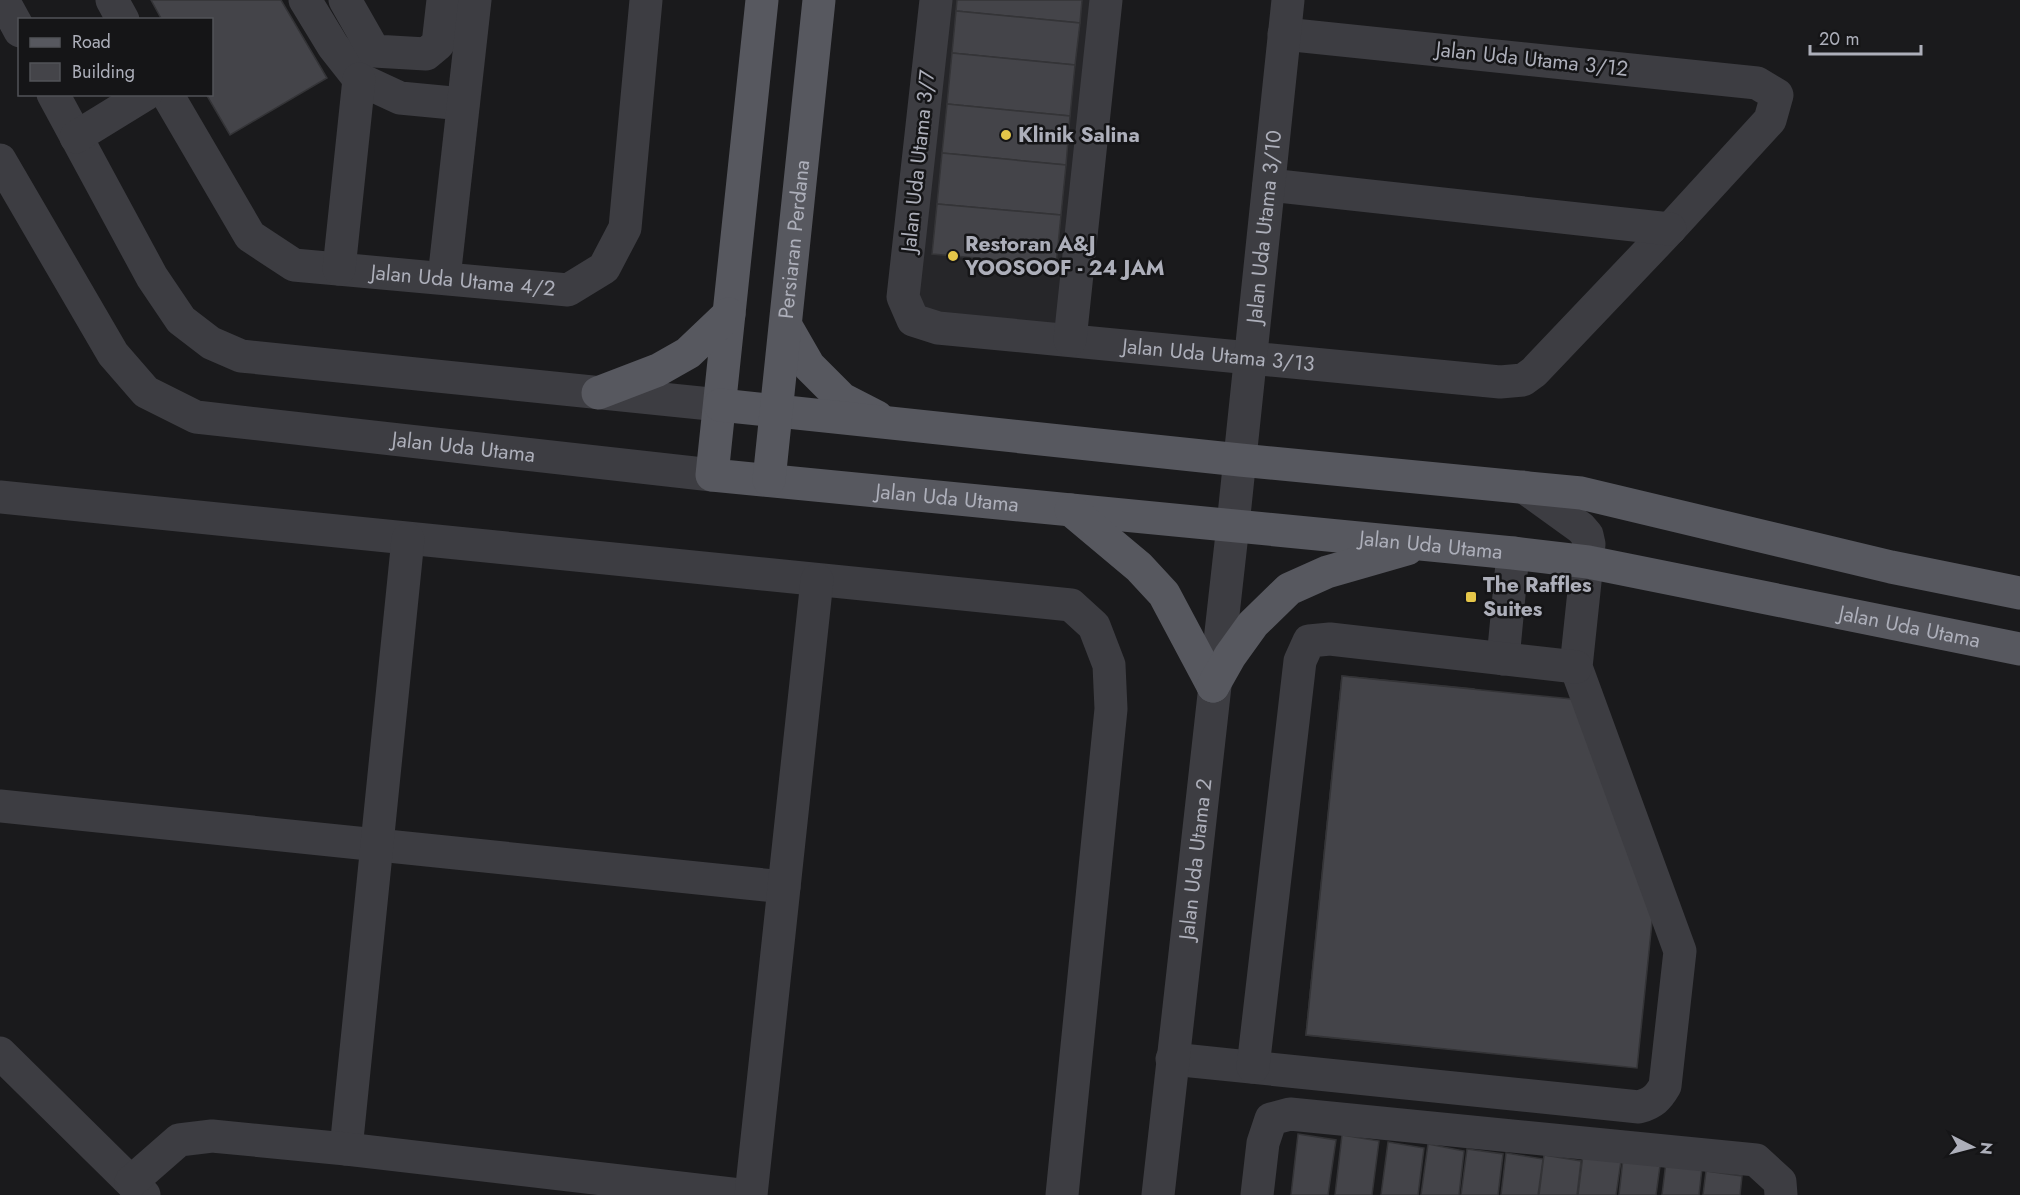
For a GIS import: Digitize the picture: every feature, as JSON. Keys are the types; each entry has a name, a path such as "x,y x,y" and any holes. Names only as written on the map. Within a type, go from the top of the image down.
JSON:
{"main road":[{"path":"712,474 762,0"},
{"name":"Persiaran Perdana","path":"769,480 819,0"},
{"path":"598,393 658,370 688,353 729,314"},
{"path":"786,326 809,366 842,399 890,423"},
{"path":"720,405 1240,460 1581,493 1891,567 2020,592"},
{"name":"Jalan Uda Utama","path":"712,474 1588,562 2020,649"},
{"path":"1071,510 1139,567 1164,594 1214,686"},
{"path":"1214,686 1230,656 1253,624 1289,590 1327,572 1423,544"}],"street":[{"path":"3,0 18,28"},
{"path":"112,0 122,18"},
{"path":"305,0 333,46 359,78 400,98 463,105"},
{"path":"345,0 374,51 426,54 438,44 442,0"},
{"path":"444,279 475,0"},
{"name":"Jalan Uda Utama 4/2","path":"168,96 250,236 294,265 568,290 604,268 625,228 646,0"},
{"name":"Jalan Uda Utama 3/7","path":"913,320 903,297 936,0"},
{"path":"1070,340 1107,0"},
{"name":"Jalan Uda Utama 3/10","path":"1233,525 1288,0"},
{"name":"Jalan Uda Utama 3/12","path":"1284,33 1757,83 1777,95 1770,120 1670,229"},
{"path":"339,269 359,78"},
{"path":"54,96 152,277 181,320 211,343 241,356 720,405"},
{"path":"76,137 143,96"},
{"name":"Jalan Uda Utama","path":"1,165 114,354 146,392 196,417 712,474"},
{"path":"1269,185 1670,229"},
{"name":"Jalan Uda Utama 3/13","path":"913,320 938,328 1500,382 1523,380 1534,372 1670,229"},
{"path":"1172,1059 1639,1107 1651,1104 1659,1097 1665,1086 1680,951 1576,667 1588,562 1587,535 1581,528 1524,488"},
{"path":"0,497 1071,605 1094,626 1109,665 1111,709 1062,1195"},
{"name":"Jalan Uda Utama 2","path":"1158,1195 1233,525"},
{"path":"346,1149 408,539"},
{"path":"1503,659 1513,553"},
{"path":"751,1195 817,580"},
{"path":"1253,1067 1300,661 1309,641 1330,639 1576,667"},
{"path":"0,806 784,887"},
{"path":"0,1053 137,1188 179,1140 212,1136 346,1149 740,1195"},
{"path":"1257,1195 1263,1143 1272,1119 1290,1114 1756,1160 1780,1182 1781,1195"}],"shaded area":[{"path":"948,0 1115,0 1081,327 941,314 923,308 916,296"}],"building":[{"path":"151,0 281,0 327,78 230,135 207,96 213,96 213,18 161,18"},
{"path":"957,0 1082,0 1080,23 956,11"},
{"path":"956,11 1080,23 1075,65 952,53"},
{"path":"952,53 1075,65 1070,116 947,104"},
{"name":"Klinik Salina","path":"947,104 1070,116 1066,165 942,153"},
{"path":"942,153 1066,165 1061,215 937,204"},
{"path":"937,204 1061,215 1056,265 932,254"},
{"path":"1342,676 1474,689 1437,1048 1306,1035"},
{"path":"1342,676 1582,700 1653,912 1637,1068 1306,1035"},
{"path":"1298,1134 1336,1140 1328,1195 1291,1195"},
{"path":"1342,1135 1379,1141 1372,1195 1335,1195"},
{"path":"1388,1142 1424,1148 1418,1195 1381,1195"},
{"path":"1428,1144 1464,1151 1459,1195 1421,1195"},
{"path":"1467,1149 1503,1154 1498,1195 1461,1195"},
{"path":"1506,1153 1543,1159 1538,1195 1501,1195"},
{"path":"1544,1155 1581,1161 1577,1195 1539,1195"},
{"path":"1583,1155 1621,1161 1616,1195 1578,1195"},
{"path":"1623,1159 1660,1166 1656,1195 1619,1195"},
{"path":"1666,1162 1702,1168 1699,1195 1662,1195"},
{"path":"1706,1171 1742,1176 1740,1195 1703,1195"}],"place":[{"name":"Klinik Salina","path":"1006,135"},
{"name":"Restoran A&J YOOSOOF - 24 JAM","path":"953,256"},
{"name":"The Raffles Suites","path":"1471,597"}]}
